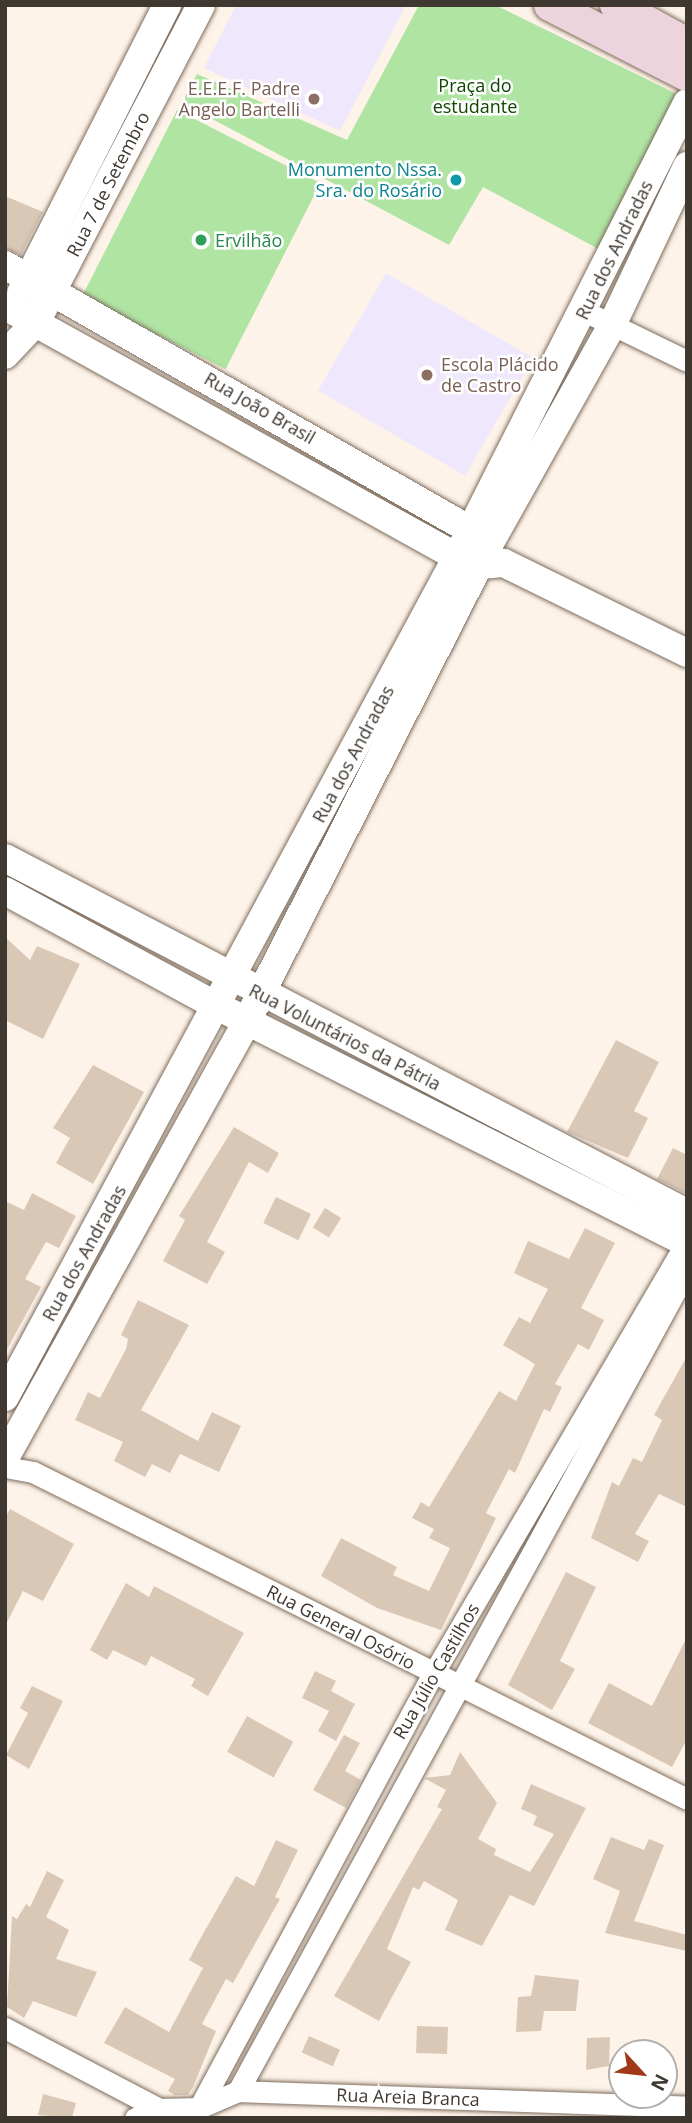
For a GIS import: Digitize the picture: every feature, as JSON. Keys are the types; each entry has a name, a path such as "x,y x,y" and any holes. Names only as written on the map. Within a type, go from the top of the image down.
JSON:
{"main road":[{"path":"550,5 687,75"},
{"path":"615,5 687,44"}],"street":[{"path":"164,10 195,16"},
{"name":"Rua 7 de Setembro","path":"5,355 29,277 164,10"},
{"name":"Rua 7 de Setembro","path":"29,277 195,16"},
{"name":"Rua dos Andradas","path":"481,551 584,311 687,103"},
{"name":"Rua dos Andradas","path":"5,1397 301,852 393,706 612,325 687,166"},
{"name":"Rua João Brasil","path":"29,277 481,551"},
{"path":"584,311 687,361"},
{"name":"Rua 7 de Setembro","path":"5,337 18,313"},
{"name":"Rua João Brasil","path":"18,313 481,551 687,653"},
{"name":"Rua dos Andradas","path":"7,1451 261,995 327,863 393,706"},
{"path":"301,852 327,863"},
{"name":"Rua Voluntários da Pátria","path":"5,858 81,916 219,1007 355,1075 687,1213"},
{"name":"Rua Voluntários da Pátria","path":"5,891 81,916 234,979 367,1049 686,1242"},
{"path":"355,1075 367,1049"},
{"name":"Rua Júlio Castilhos","path":"199,2108 354,1814 686,1242"},
{"name":"Rua Júlio Castilhos","path":"238,2091 457,1686 687,1270"},
{"path":"63,1292 89,1306"},
{"name":"Rua General Osório","path":"7,1451 33,1472 457,1686 685,1794"},
{"path":"354,1814 380,1828"},
{"path":"5,2028 159,2109"},
{"name":"Rua Areia Branca","path":"135,2118 159,2109 199,2108 238,2091 492,2109 687,2107"}],"shaded area":[{"name":"E.E.E.F. Padre Angelo Bartelli","path":"236,5 406,5 340,131 204,68"},
{"name":"Escola Plácido de Castro","path":"386,273 533,358 465,476 318,391"}],"green space":[{"name":"Praça do estudante","path":"419,5 495,5 687,99 606,253 483,187 449,245 182,103 197,74 347,140"},
{"name":"Ervilhão","path":"177,110 320,183 226,369 82,296"}],"building":[{"path":"5,196 43,212 21,255 5,248"},
{"path":"5,937 30,960 37,946 80,964 43,1039 5,1020"},
{"path":"616,1040 659,1062 634,1111 648,1118 628,1158 567,1132"},
{"path":"93,1065 144,1092 93,1184 56,1163 70,1138 53,1128"},
{"path":"234,1127 279,1153 268,1173 249,1162 207,1242 225,1252 207,1284 163,1261 185,1220 179,1216"},
{"path":"673,1148 687,1155 687,1194 657,1179"},
{"path":"32,1193 76,1216 59,1248 46,1242 25,1279 41,1287 5,1353 5,1201 24,1210"},
{"path":"276,1197 311,1214 298,1240 263,1223"},
{"path":"325,1208 341,1218 329,1238 313,1228"},
{"path":"585,1228 615,1243 581,1308 604,1320 589,1350 578,1344 555,1384 562,1387 550,1412 544,1409 515,1473 509,1469 486,1513 496,1518 441,1630 377,1608 321,1576 341,1538 397,1567 393,1575 429,1591 450,1548 429,1538 434,1529 412,1518 421,1502 429,1507 499,1391 516,1401 535,1364 503,1345 519,1317 530,1323 548,1289 514,1273 528,1241 569,1259"},
{"path":"138,1300 189,1325 141,1410 198,1441 212,1412 241,1426 219,1472 180,1454 170,1473 152,1464 145,1477 114,1461 123,1442 75,1420 88,1392 100,1398 126,1349 128,1339 121,1335"},
{"path":"687,1356 687,1507 659,1494 635,1534 649,1541 638,1562 591,1538 612,1482 619,1486 633,1458 642,1462 662,1420 654,1415"},
{"path":"10,1509 74,1544 43,1601 23,1591 5,1626 5,1518"},
{"path":"566,1572 596,1587 560,1661 575,1669 552,1710 508,1685"},
{"path":"126,1583 149,1597 154,1586 244,1633 208,1696 191,1686 195,1679 151,1656 146,1666 113,1650 107,1660 90,1650"},
{"path":"687,1637 687,1739 672,1767 588,1723 609,1683 652,1706"},
{"path":"315,1671 336,1681 331,1691 355,1704 336,1741 318,1731 329,1711 302,1698"},
{"path":"32,1686 63,1701 29,1769 6,1755 28,1713 20,1708"},
{"path":"247,1716 293,1742 273,1778 227,1752"},
{"path":"344,1735 360,1743 345,1771 361,1780 346,1808 313,1790"},
{"path":"460,1752 497,1803 478,1839 496,1849 494,1855 530,1872 554,1834 533,1825 537,1816 521,1809 531,1784 586,1808 534,1906 510,1895 482,1946 445,1930 458,1900 424,1881 419,1890 413,1887 387,1949 411,1962 379,2021 334,1996 442,1809 437,1807 446,1790 424,1778 450,1775"},
{"path":"611,1837 644,1850 649,1839 664,1845 634,1921 687,1935 687,1951 605,1933 620,1891 593,1879"},
{"path":"276,1840 298,1850 275,1897 280,1899 233,1983 226,1979 202,2024 216,2031 193,2087 188,2095 175,2095 168,2091 175,2079 104,2043 125,2007 169,2032 203,1968 189,1960 199,1941 236,1876 254,1886"},
{"path":"47,1871 64,1880 46,1917 69,1930 56,1959 97,1972 76,2017 33,2001 24,2018 7,2007 12,1916 17,1919 26,1904 30,1907"},
{"path":"535,1975 579,1980 576,2011 544,2011 541,2031 516,2032 518,1997 531,1996"},
{"path":"417,2026 448,2027 447,2054 416,2053"},
{"path":"309,2036 340,2050 333,2066 302,2052"},
{"path":"610,2037 608,2066 586,2070 587,2038"},
{"path":"43,2094 76,2103 72,2118 38,2115"}],"place":[{"name":"E.E.E.F. Padre Angelo Bartelli","path":"314,99"},
{"name":"Monumento Nssa. Sra. do Rosário","path":"456,180"},
{"name":"Ervilhão","path":"201,240"},
{"name":"Escola Plácido de Castro","path":"427,375"}]}
